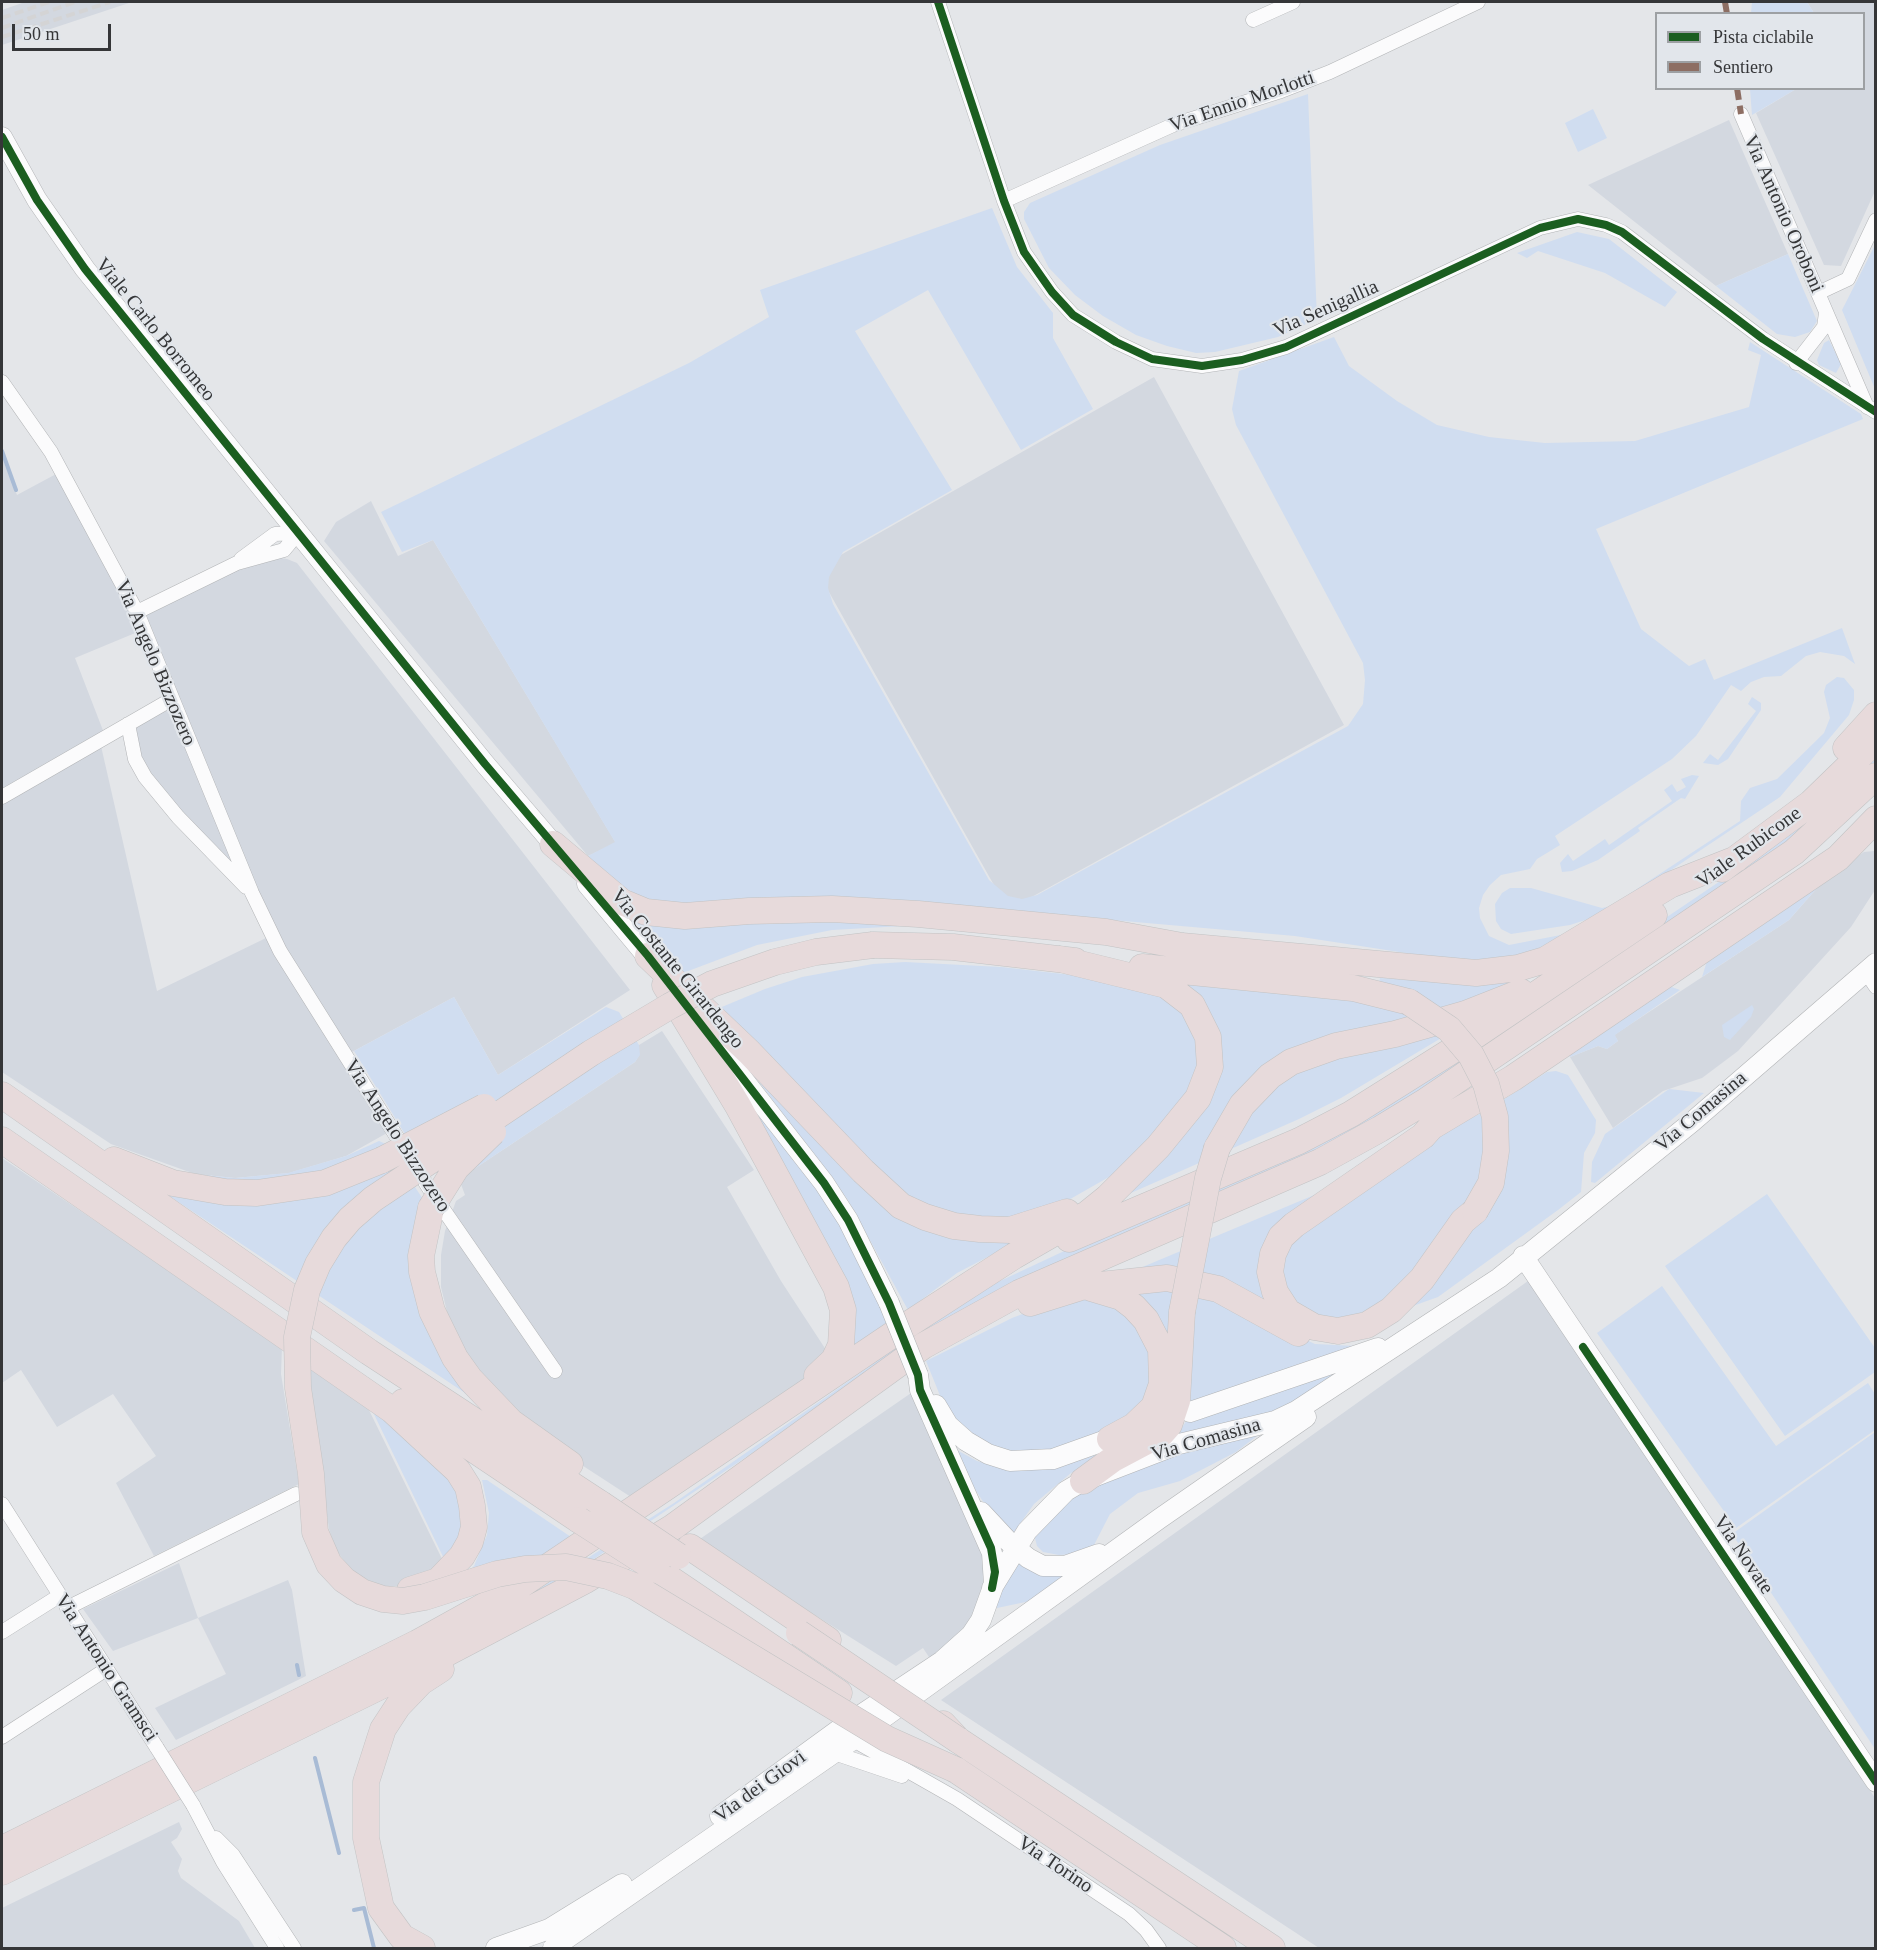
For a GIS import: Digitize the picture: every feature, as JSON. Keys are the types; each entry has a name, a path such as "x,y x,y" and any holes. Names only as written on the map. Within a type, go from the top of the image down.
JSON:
{"highway":[{"path":"1770,836 1794,796 1822,773 1875,715"},
{"name":"Viale Rubicone","path":"1611,944 1770,836 1810,804 1875,740"},
{"name":"Viale Rubicone","path":"1754,880 1820,830 1875,776"},
{"path":"1474,1211 1463,1221 1422,1279 1398,1304 1373,1322 1345,1330 1322,1329 1293,1316 1277,1298 1271,1266 1275,1248 1285,1233 1423,1136 1431,1127 1552,1051 1838,858 1875,819"},
{"path":"553,844 622,902 646,912 685,916 750,911 832,909 918,914 1106,932 1182,946 1450,972 1497,972 1545,960 1671,885 1736,860"},
{"path":"1552,1051 1604,1000 1754,880"},
{"path":"2,1872 532,1610 673,1527 882,1375 946,1334 1057,1274 1258,1190 1352,1146 1426,1101 1754,880"},
{"path":"956,1770 887,1739 634,1586 599,1574 566,1567 525,1569 497,1574 425,1597 403,1601 383,1599 362,1592 336,1572 321,1549 304,1484 295,1357 300,1317 318,1264 350,1219 373,1199 574,1065 669,1005 740,973 816,952 969,935 1098,947 1182,946"},
{"path":"1083,1481 1113,1459 1156,1437 1169,1425 1177,1401 1182,1312 1208,1178 1217,1148 1242,1105 1270,1076 1291,1062 1336,1046 1395,1034 1495,1003 1611,944"},
{"path":"948,1299 1075,1237 1299,1141 1351,1114 1473,1037 1611,944"},
{"path":"873,945 952,947 1373,991 1408,1002 1449,1029 1471,1055 1486,1084 1495,1117 1496,1151 1491,1183 1474,1211 1464,1236 1432,1281 1377,1330 1353,1340 1311,1340 1233,1295 1186,1281 1167,1278 1081,1287 1038,1299 997,1318 946,1334"},
{"path":"648,956 749,1052 880,1189 901,1206 925,1217 954,1226 1010,1230 1051,1219 1076,1209 1122,1181"},
{"path":"648,956 738,1106 795,1209 836,1287 843,1310 841,1345 834,1360 797,1390 769,1420"},
{"path":"2,1849 406,1648 496,1600 572,1553 948,1299 1014,1256 1087,1214 1158,1147 1198,1098 1210,1067 1208,1037 1192,1005 1166,985 1060,959"},
{"path":"70,1142 173,1183 225,1192 257,1193 304,1188 341,1178 382,1160 574,1065"},
{"path":"574,1065 463,1161 440,1190 431,1208 421,1257 422,1272 432,1311 455,1358 470,1379 511,1422 608,1499"},
{"path":"2,1095 369,1352 608,1499 799,1633 1272,1948"},
{"path":"2,1133 839,1694 1223,1948"},
{"path":"2,1140 382,1403 443,1455 468,1487 474,1527 470,1542 462,1556 438,1581 413,1590 385,1590 366,1584 337,1560 304,1484"},
{"path":"1081,1287 1107,1292 1134,1307 1146,1320 1161,1349 1162,1384 1154,1407 1134,1426 1110,1439"},
{"path":"684,1551 851,1655 929,1709 958,1740"},
{"path":"396,1948 381,1908 366,1838 366,1782 383,1729 398,1706 422,1682 494,1639 532,1610"},
{"path":"381,1908 402,1937 422,1948"}],"street":[{"name":"Via Senigallia","path":"938,2 1004,201 1024,252 1052,292 1074,315 1116,342 1152,359 1202,366 1242,360 1276,351 1540,228 1578,219 1606,225 1622,232 1796,363 1871,410"},
{"path":"1253,20 1293,2"},
{"name":"Via Ennio Morlotti","path":"1004,201 1173,125 1281,91 1343,66 1478,2"},
{"name":"Via Antonio Oroboni","path":"1741,114 1826,313 1871,410"},
{"name":"Viale Carlo Borromeo","path":"2,137 37,200 84,268 298,533"},
{"path":"1818,293 1848,279 1875,220"},
{"name":"Via Antonio Oroboni","path":"1796,363 1824,327 1826,313"},
{"name":"Via Angelo Bizzozero","path":"2,382 55,460 137,612 252,893 280,951 432,1193 555,1371"},
{"path":"137,612 237,563 265,538 275,534 298,533"},
{"name":"Via Costante Girardengo","path":"298,533 648,956 824,1183 848,1220 889,1304 918,1375 920,1390 992,1553 995,1572 992,1588"},
{"path":"2,797 172,699"},
{"name":"Via Angelo Bizzozero","path":"128,724 135,759 145,777 178,817 252,893"},
{"name":"Via Comasina","path":"992,1588 1027,1531 1066,1491 1083,1481 1179,1444 1275,1421 1296,1411 1435,1318 1461,1294 1501,1266 1523,1256 1872,974"},
{"name":"Via Novate","path":"1523,1256 1875,1782"},
{"path":"1190,1412 1403,1340"},
{"name":"Via Comasina","path":"1017,1622 1335,1396 1403,1340"},
{"path":"918,1375 954,1431 973,1446 996,1458 1043,1461 1075,1453 1150,1424"},
{"name":"Via Costante Girardengo","path":"956,1471 983,1516 1001,1535 1018,1547"},
{"path":"2,1632 304,1484"},
{"name":"Via Antonio Gramsci","path":"2,1504 105,1670 193,1805 210,1833 223,1862 277,1948"},
{"name":"Via Comasina","path":"1018,1547 1028,1558 1043,1566 1065,1566 1132,1539"},
{"name":"Via dei Giovi","path":"496,1948 533,1936 573,1916 710,1823 961,1644 977,1628 992,1588"},
{"name":"Via dei Giovi","path":"553,1948 854,1739 1017,1622"},
{"path":"2,1737 105,1670"},
{"path":"710,1823 752,1801 840,1740 848,1737 854,1739"},
{"name":"Via Torino","path":"854,1739 943,1792 1130,1914 1159,1948"},
{"name":"Via Torino","path":"834,1752 943,1792"},
{"name":"Via Antonio Gramsci","path":"210,1833 233,1855 294,1948"}],"shaded area":[{"path":"25,2 132,2 2,45 2,10"},
{"path":"1752,2 1807,2 1813,12 1751,12"},
{"path":"1807,2 1875,2 1875,191 1841,266 1824,265 1756,113 1794,90 1865,90 1865,12 1813,12"},
{"path":"1750,90 1794,90 1752,115"},
{"path":"1308,94 1317,319 1278,337 1215,352 1196,353 1136,335 1103,316 1075,295 1049,268 1024,219 1024,212 1030,203 1160,145"},
{"path":"1593,109 1607,138 1578,152 1565,123"},
{"path":"1729,120 1788,254 1716,286 1588,185"},
{"path":"992,208 1017,267 1053,313 1053,338 1093,409 1021,450 928,290 855,331 952,490 843,552 829,577 828,588 833,604 989,880 1008,896 1022,899 1037,895 1348,726 1363,704 1365,680 1363,663 1236,425 1232,409 1239,371 1334,337 1349,366 1397,401 1437,425 1489,437 1545,443 1635,441 1749,407 1761,355 1748,350 1750,342 1861,414 1863,419 1596,529 1641,629 1689,666 1705,659 1714,680 1842,628 1855,664 1844,656 1820,652 1806,656 1781,676 1764,677 1751,682 1741,691 1731,685 1696,736 1672,759 1555,836 1560,845 1537,859 1530,869 1501,875 1483,895 1479,908 1480,918 1489,936 1509,945 1566,934 1529,955 1471,963 1295,936 964,907 699,909 642,898 602,873 588,856 615,842 433,540 402,552 381,512 689,363 769,317 760,290"},
{"path":"1577,232 1609,239 1677,292 1665,307 1605,273 1538,251 1527,258 1517,253"},
{"path":"1875,245 1875,389 1842,310"},
{"path":"1788,254 1817,321 1810,332 1795,337 1777,334 1716,286"},
{"path":"1829,340 1841,364 1836,373 1819,365 1817,360 1824,343"},
{"path":"1154,377 1344,725 1008,910 816,569"},
{"path":"2,457 17,495 58,473 140,631 75,658 104,733 2,792"},
{"path":"371,501 398,556 433,540 616,843 588,856 324,541 336,522"},
{"path":"274,557 297,563 630,990 498,1075 454,997 352,1052 248,898 140,782 128,761 125,731 179,700 144,614 239,566"},
{"path":"1837,677 1844,678 1854,690 1854,700 1849,715 1780,797 1607,913 1570,925 1511,934 1501,929 1496,921 1495,904 1502,893 1510,888 1531,888 1602,908 1611,906 1740,821 1741,801 1750,788 1777,779 1824,733 1830,718 1824,692 1826,685"},
{"path":"1752,697 1761,703 1761,710 1728,759 1718,765 1703,763 1710,754 1718,760 1756,711 1748,704"},
{"path":"101,746 157,991 266,938 387,1133 346,1156 289,1173 235,1178 195,1174 111,1144 2,1072 2,801"},
{"path":"1875,752 1875,769 1814,828 1423,1095 797,1423 552,1587 492,1615 539,1589 674,1503 866,1369 918,1328 998,1282 1092,1238 1568,984 1769,848"},
{"path":"1692,775 1699,776 1685,799 1681,798 1638,828 1640,831 1598,860 1572,871 1562,872 1560,863 1568,854 1573,861 1605,839 1609,845 1672,801 1664,790 1672,784 1677,792 1686,787 1681,779"},
{"path":"1874,851 1875,890 1851,927 1738,1051 1702,1078 1663,1091 1613,1128 1570,1057 1598,1046 1607,1049 1618,1041 1614,1035 1789,920 1825,879 1864,852"},
{"path":"1825,879 1789,920 1702,977 1707,961"},
{"path":"621,906 977,929 902,926 832,930 757,945 683,973"},
{"path":"905,962 1001,967 1143,983 1168,992 1203,1039 1196,1090 1123,1169 1058,1206 1010,1219 956,1215 927,1206 905,1195 717,1009 765,989 802,977 873,964"},
{"path":"1380,978 1475,984 1513,980 1515,987 1330,1041 1269,1089 1316,1059 1468,1022 1341,1098 1299,1119 1115,1200 1216,1079 1179,981 1376,1000"},
{"path":"1666,985 1680,990 1615,1035 1618,1041 1607,1049 1598,1046 1570,1057 1564,1050"},
{"path":"454,997 498,1075 606,1007 619,1012 639,1045 640,1055 635,1062 459,1179 408,1139 354,1051"},
{"path":"1752,1005 1754,1009 1751,1017 1730,1040 1724,1037 1722,1025"},
{"path":"662,1031 754,1170 727,1187 781,1281 830,1356 815,1372 634,1499 537,1436 478,1378 448,1316 441,1287 441,1255 445,1231 456,1201 465,1195 459,1179 635,1062 639,1055 639,1045"},
{"path":"1556,1071 1568,1075 1596,1120 1595,1133 1584,1153 1581,1192 1558,1210 1438,1297 1365,1323 1316,1321 1280,1286 1285,1246 1293,1236 1458,1124 1484,1112 1547,1072"},
{"path":"753,1074 906,1214 1047,1226 957,1273 908,1310 848,1200"},
{"path":"735,1084 785,1142 848,1236 890,1325 846,1356 851,1328"},
{"path":"1669,1089 1704,1093 1595,1183 1591,1182 1592,1162 1605,1134"},
{"path":"379,1141 386,1144 427,1205 418,1246 421,1293 442,1347 476,1397 474,1399 162,1191 164,1188 196,1195 259,1198 325,1189 362,1179 390,1165 382,1153 332,1173 281,1184 250,1186 197,1181 195,1174 235,1178 288,1173 346,1156"},
{"path":"2,1158 282,1347 281,1374 299,1484 154,1556 116,1483 156,1456 113,1394 57,1427 21,1370 2,1383"},
{"path":"1319,1193 1287,1224 1276,1306 1133,1271"},
{"path":"1767,1194 1875,1348 1875,1372 1785,1436 1665,1266"},
{"path":"1528,1281 1875,1798 1875,1948 1319,1948 941,1700"},
{"path":"1187,1284 1167,1387 1133,1294"},
{"path":"1662,1286 1776,1446 1868,1383 1875,1394 1875,1430 1736,1528 1597,1333"},
{"path":"1200,1290 1315,1344 1355,1346 1190,1406 1188,1351"},
{"path":"1065,1298 1111,1298 1150,1335 1153,1389 1130,1420 1046,1454 1002,1453 965,1432 941,1398 926,1361 1012,1318"},
{"path":"305,1361 368,1408 445,1565 406,1586 379,1586 353,1572 336,1550 329,1529"},
{"path":"1355,1361 1280,1411 1176,1436 1187,1420"},
{"path":"914,1391 983,1548 989,1573 980,1612 931,1660 923,1648 896,1666 697,1541"},
{"path":"370,1406 446,1457 473,1507 450,1571"},
{"path":"1266,1429 1236,1452 1180,1481 1138,1493 1110,1514 1094,1545 1073,1554 1059,1555 1043,1552 1037,1546 1034,1534 1054,1510 1113,1472"},
{"path":"1875,1432 1875,1749 1732,1534"},
{"path":"1141,1436 1071,1473 1034,1504 1012,1535 986,1506 969,1480 955,1449 977,1461 1001,1468"},
{"path":"482,1480 487,1480 571,1537 538,1562 462,1579 474,1566 487,1535 489,1513"},
{"path":"179,1563 198,1618 113,1651 83,1609"},
{"path":"1014,1563 1081,1564 1035,1600 997,1608 996,1595"},
{"path":"288,1580 292,1590 306,1676 176,1740 155,1708 226,1674 198,1618"},
{"path":"179,1822 182,1829 177,1838 171,1842 182,1859 178,1871 181,1878 239,1921 255,1948 2,1948 2,1908"}],"waterway":[{"path":"2,451 16,490"},
{"path":"297,1665 299,1675"},
{"path":"315,1758 339,1853"},
{"path":"354,1910 364,1908 374,1948"}],"railway":[{"path":"2,18 49,2"},
{"path":"2,28 75,2"},
{"path":"2,37 110,2"}],"marked path":[{"path":"1725,2 1727,12"},
{"path":"1737,90 1741,114"}],"cycle path":[{"path":"938,2 1004,201 1024,252 1052,292 1073,315 1116,342 1152,359 1202,366 1242,360 1286,347 1540,228 1578,219 1606,225 1622,232 1763,339 1876,412"},
{"path":"2,137 37,200 85,269 485,764 648,956 824,1183 848,1220 889,1303 918,1375 920,1390 991,1548 995,1572 992,1588"},
{"path":"1583,1347 1876,1782"}]}
